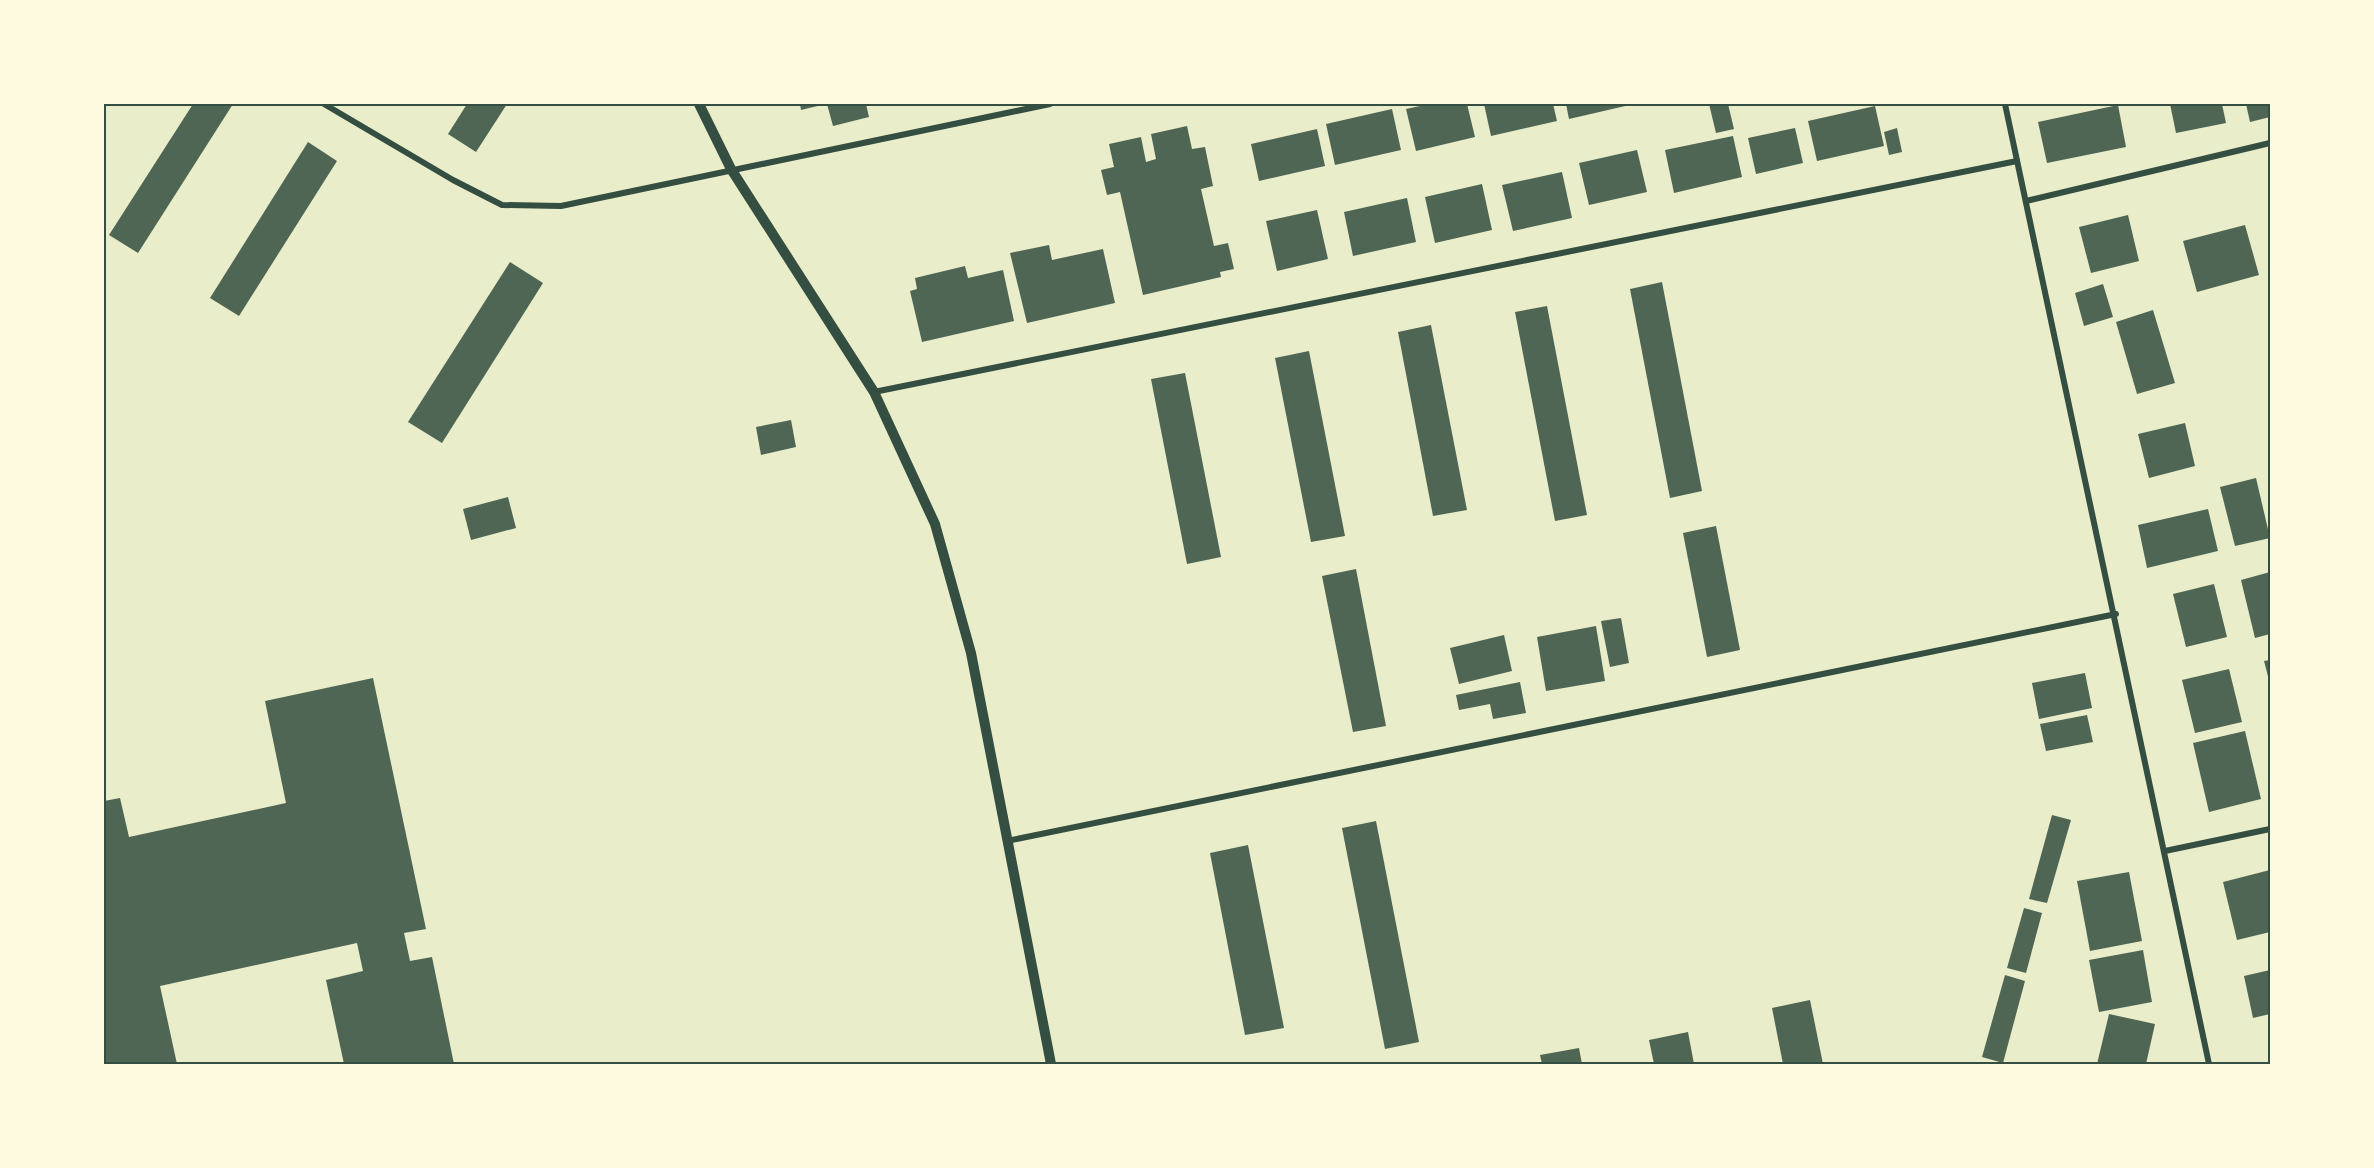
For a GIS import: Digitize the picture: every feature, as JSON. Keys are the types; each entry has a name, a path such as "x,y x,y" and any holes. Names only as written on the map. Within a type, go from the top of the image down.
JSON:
{"street":[{"path":"324,104 453,180 502,205 561,206 1050,104"},
{"path":"699,104 731,169 874,392 935,524 971,653 1051,1065"},
{"path":"2005,104 2116,614 2209,1065"},
{"path":"2026,201 2271,143"},
{"path":"874,392 2017,161"},
{"path":"1007,841 2116,614"},
{"path":"2165,851 2271,829"}],"building":[{"path":"193,104 233,104 138,253 109,235"},
{"path":"467,104 507,104 476,152 448,134"},
{"path":"800,104 826,104 801,110"},
{"path":"827,104 866,104 869,117 833,126"},
{"path":"1429,104 1467,104 1475,137 1416,151 1406,109"},
{"path":"1484,104 1553,104 1557,121 1491,136"},
{"path":"1566,104 1634,104 1569,119"},
{"path":"1709,104 1728,104 1734,129 1716,133"},
{"path":"2170,104 2222,104 2226,123 2176,133"},
{"path":"2246,104 2270,104 2270,117 2250,122"},
{"path":"2118,105 2126,147 2047,163 2038,122"},
{"path":"1875,106 1884,146 1817,161 1808,121"},
{"path":"1392,109 1401,150 1335,165 1326,124"},
{"path":"1187,126 1192,149 1205,147 1213,186 1201,189 1214,246 1228,243 1234,269 1220,272 1221,277 1143,295 1120,192 1107,195 1101,170 1114,167 1109,144 1141,137 1146,162 1156,159 1151,134"},
{"path":"1795,128 1803,163 1756,174 1748,138"},
{"path":"1897,128 1902,152 1889,155 1884,132"},
{"path":"1317,129 1325,166 1259,181 1251,144"},
{"path":"1733,136 1742,177 1674,193 1665,150"},
{"path":"308,142 337,161 239,316 210,298"},
{"path":"1637,150 1647,192 1589,205 1579,163"},
{"path":"1562,172 1572,218 1513,231 1502,185"},
{"path":"1482,184 1492,230 1435,243 1425,197"},
{"path":"1407,198 1416,242 1353,256 1344,212"},
{"path":"1317,210 1328,259 1277,271 1266,221"},
{"path":"2128,215 2139,261 2091,273 2079,227"},
{"path":"2245,225 2259,275 2197,292 2183,241"},
{"path":"1049,245 1052,260 1103,249 1115,303 1027,323 1010,253"},
{"path":"510,262 543,283 442,443 408,422"},
{"path":"965,266 968,278 1003,270 1014,321 922,342 910,291 917,289 915,278"},
{"path":"1662,282 1702,491 1670,498 1630,289"},
{"path":"2103,284 2113,317 2084,326 2075,293"},
{"path":"1547,306 1587,515 1555,521 1515,312"},
{"path":"2153,310 2175,383 2137,394 2116,322"},
{"path":"1431,325 1467,510 1433,516 1398,332"},
{"path":"1309,351 1345,536 1311,542 1275,358"},
{"path":"1185,373 1221,557 1187,564 1151,379"},
{"path":"791,420 796,447 761,455 756,427"},
{"path":"2185,423 2195,466 2149,478 2138,434"},
{"path":"2256,478 2270,538 2235,546 2220,487"},
{"path":"508,497 516,528 471,540 463,509"},
{"path":"2208,509 2218,551 2147,568 2138,525"},
{"path":"1716,526 1740,650 1707,657 1683,533"},
{"path":"1356,569 1386,726 1353,732 1322,576"},
{"path":"2270,572 2270,634 2255,638 2241,580"},
{"path":"2214,584 2227,637 2186,647 2173,594"},
{"path":"1621,618 1629,663 1610,667 1601,621"},
{"path":"1596,626 1605,681 1546,691 1537,637"},
{"path":"1504,635 1512,671 1459,684 1450,648"},
{"path":"2270,660 2270,684 2264,661"},
{"path":"2229,669 2242,722 2195,733 2182,680"},
{"path":"2085,673 2092,708 2039,719 2032,683"},
{"path":"373,678 426,929 404,933 410,961 432,957 454,1064 344,1064 326,980 363,971 357,943 160,986 177,1064 104,1064 104,801 120,798 129,837 286,803 265,701"},
{"path":"1520,682 1526,713 1493,719 1490,704 1459,710 1456,695"},
{"path":"2087,715 2093,742 2046,751 2040,724"},
{"path":"2245,731 2261,799 2209,812 2193,743"},
{"path":"2052,815 2071,820 2047,903 2029,899"},
{"path":"1376,821 1419,1042 1385,1049 1342,828"},
{"path":"1248,845 1284,1028 1245,1035 1210,853"},
{"path":"2270,870 2270,932 2237,940 2223,882"},
{"path":"2129,872 2142,941 2090,951 2077,881"},
{"path":"2024,908 2042,913 2026,973 2007,968"},
{"path":"2143,950 2152,1002 2099,1012 2089,960"},
{"path":"2270,970 2270,1014 2253,1018 2244,976"},
{"path":"2005,975 2025,981 2003,1063 1982,1057"},
{"path":"1810,1000 1823,1064 1783,1064 1772,1008"},
{"path":"2109,1014 2155,1024 2146,1064 2097,1064"},
{"path":"1688,1032 1694,1064 1654,1064 1649,1040"},
{"path":"1579,1048 1582,1064 1542,1064 1540,1055"}]}
